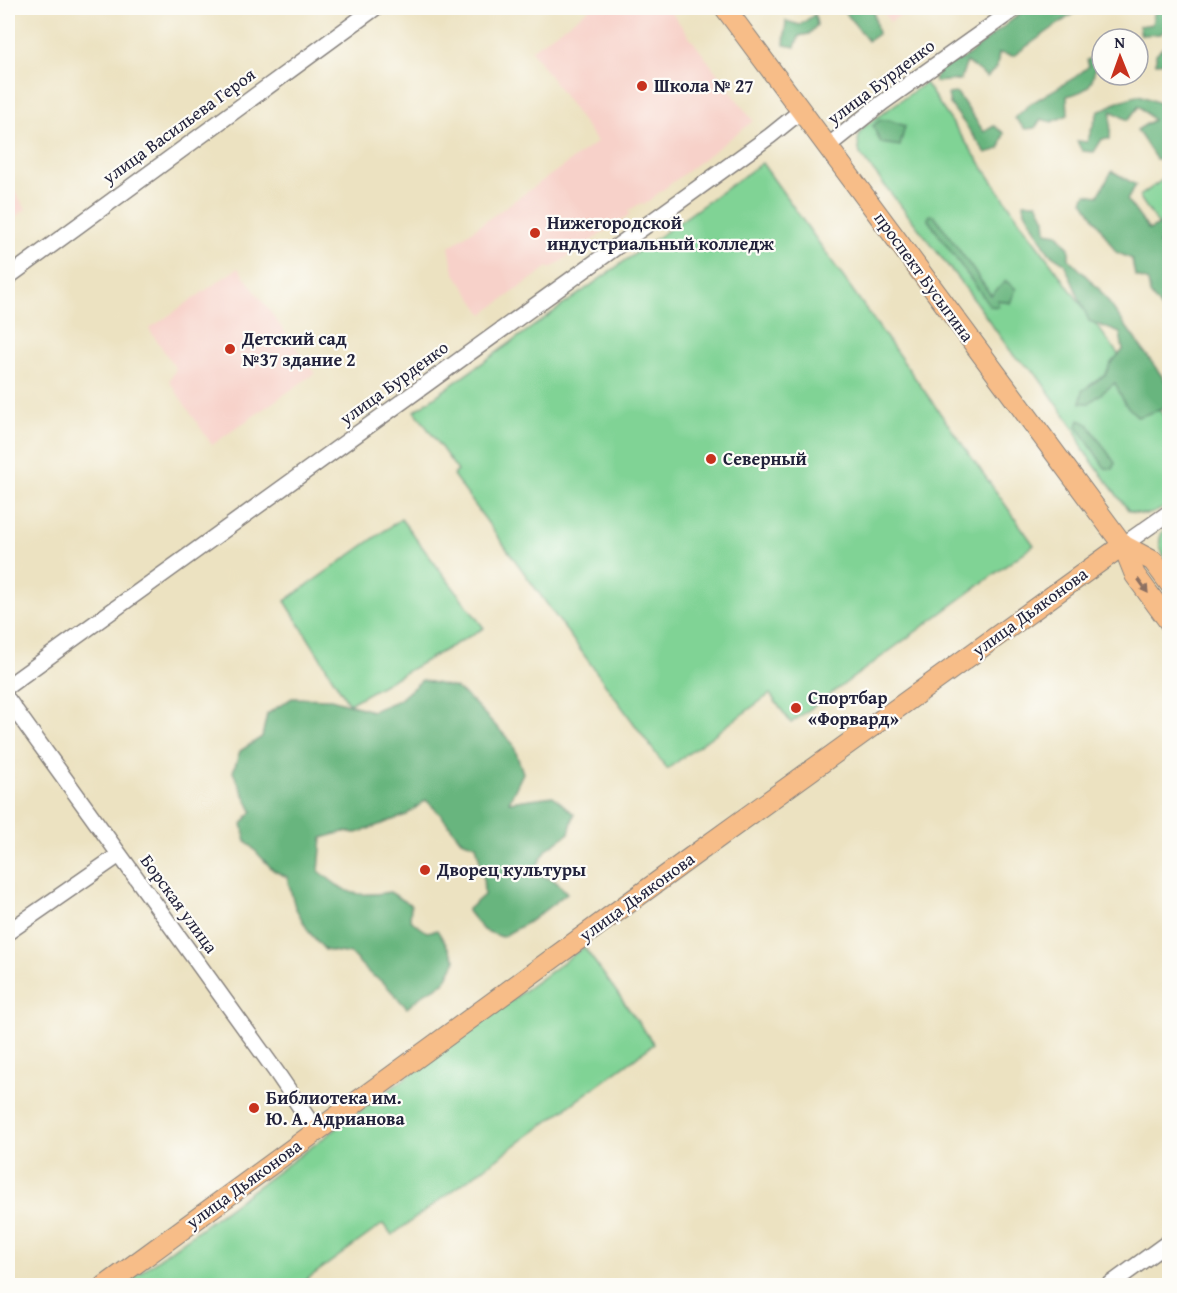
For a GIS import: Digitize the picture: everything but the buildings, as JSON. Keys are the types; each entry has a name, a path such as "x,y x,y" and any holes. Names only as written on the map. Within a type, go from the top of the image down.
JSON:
{"main road":[{"name":"проспект Бусыгина","path":"725,8 1123,545 1134,575 1170,623"},
{"name":"проспект Бусыгина","path":"1123,545 1153,561 1170,584"},
{"name":"улица Дьяконова","path":"105,1286 1123,545"}],"street":[{"name":"улица Васильева Героя","path":"8,277 375,8"},
{"name":"улица Бурденко","path":"828,146 882,103 1016,8"},
{"name":"улица Бурденко","path":"8,686 770,136 801,111"},
{"name":"улица Дьяконова","path":"1123,545 1170,512"},
{"name":"Борская улица","path":"8,700 317,1132"},
{"path":"8,932 119,855"},
{"path":"1108,1286 1170,1241"}],"shaded area":[{"name":"Школа № 27","path":"591,8 668,8 753,121 643,205 641,203 628,211 630,214 550,269 548,267 483,314 454,272 449,247 597,142 531,50"},
{"path":"880,8 912,8 890,22"},
{"path":"8,181 26,209 8,223"},
{"name":"Детский сад №37 здание 2","path":"238,268 315,373 212,445 169,381 176,369 149,329"}],"green space":[{"path":"842,8 873,8 878,34 868,41"},
{"path":"1027,8 1081,8 1013,56 999,53 997,67 987,77 967,62 960,80 935,82 934,79 942,66 963,59"},
{"path":"1162,8 1169,8 1169,24 1161,34 1150,35 1150,27 1139,27 1152,24 1154,14"},
{"path":"815,14 817,25 809,34 799,36 795,47 784,45 786,21 800,25"},
{"path":"1164,46 1169,46 1169,62 1156,63 1156,54"},
{"path":"1090,58 1090,84 1084,90 1067,96 1068,115 1052,122 1041,119 1035,128 1025,129 1015,118 1030,104 1074,78 1089,66 1087,60"},
{"path":"925,83 1024,227 1169,423 1169,504 1159,510 1150,514 1140,514 1128,510 1084,451 1074,428 1034,371 1014,356 967,290 860,154 858,139 865,126"},
{"path":"957,93 984,132 994,126 1004,133 1000,149 986,153 950,104 948,94"},
{"path":"1139,95 1167,106 1169,109 1169,159 1156,159 1137,130 1153,120 1139,106 1128,120 1111,111 1110,139 1102,139 1094,152 1082,151 1077,141 1087,142 1098,112"},
{"path":"880,120 889,120 905,126 900,146 881,143 873,126"},
{"name":"Северный","path":"762,163 1034,545 791,723 770,694 667,769 453,475 458,471 415,411"},
{"path":"1112,171 1136,185 1127,200 1149,230 1165,222 1168,227 1159,244 1169,246 1169,319 1150,294 1148,281 1135,276 1132,259 1116,252 1083,201 1086,194 1098,196"},
{"path":"1165,178 1170,183 1169,240 1140,198"},
{"path":"1024,203 1037,203 1045,219 1046,232 1058,234 1069,248 1069,259 1099,289 1169,386 1169,407 1138,417 1125,404 1115,383 1089,403 1081,403 1082,391 1106,374 1110,364 1123,350 1120,333 1089,321 1064,263 1049,253 1025,211"},
{"path":"929,215 935,216 991,295 1006,281 1016,289 1010,303 998,300 998,307 990,306 928,220"},
{"path":"1079,420 1088,424 1115,463 1113,469 1105,468 1077,426"},
{"path":"401,519 484,628 349,704 285,601"},
{"path":"1169,522 1169,565 1160,548 1160,538"},
{"path":"422,680 456,688 473,702 513,744 523,773 509,802 553,796 574,814 569,833 547,849 533,872 555,881 567,893 532,920 502,937 483,930 467,910 484,895 483,874 476,845 461,840 426,800 406,815 357,833 343,832 322,838 319,871 337,885 352,892 368,894 390,892 411,905 410,920 427,932 437,930 456,960 444,983 425,993 407,1008 383,982 370,974 351,954 325,950 309,932 295,907 287,877 273,870 246,841 242,824 252,811 233,772 240,751 262,737 267,714 292,698 331,699 372,711 399,700"},
{"path":"584,947 654,1044 392,1235 383,1224 299,1285 122,1286"}],"place":[{"name":"Школа № 27","path":"642,86"},
{"name":"Нижегородской индустриальный колледж","path":"535,233"},
{"name":"Детский сад №37 здание 2","path":"230,349"},
{"name":"Северный","path":"711,459"},
{"name":"Спортбар «Форвард»","path":"796,708"},
{"name":"Дворец культуры","path":"425,870"},
{"name":"Библиотека им. Ю. А. Адрианова","path":"254,1108"}]}
